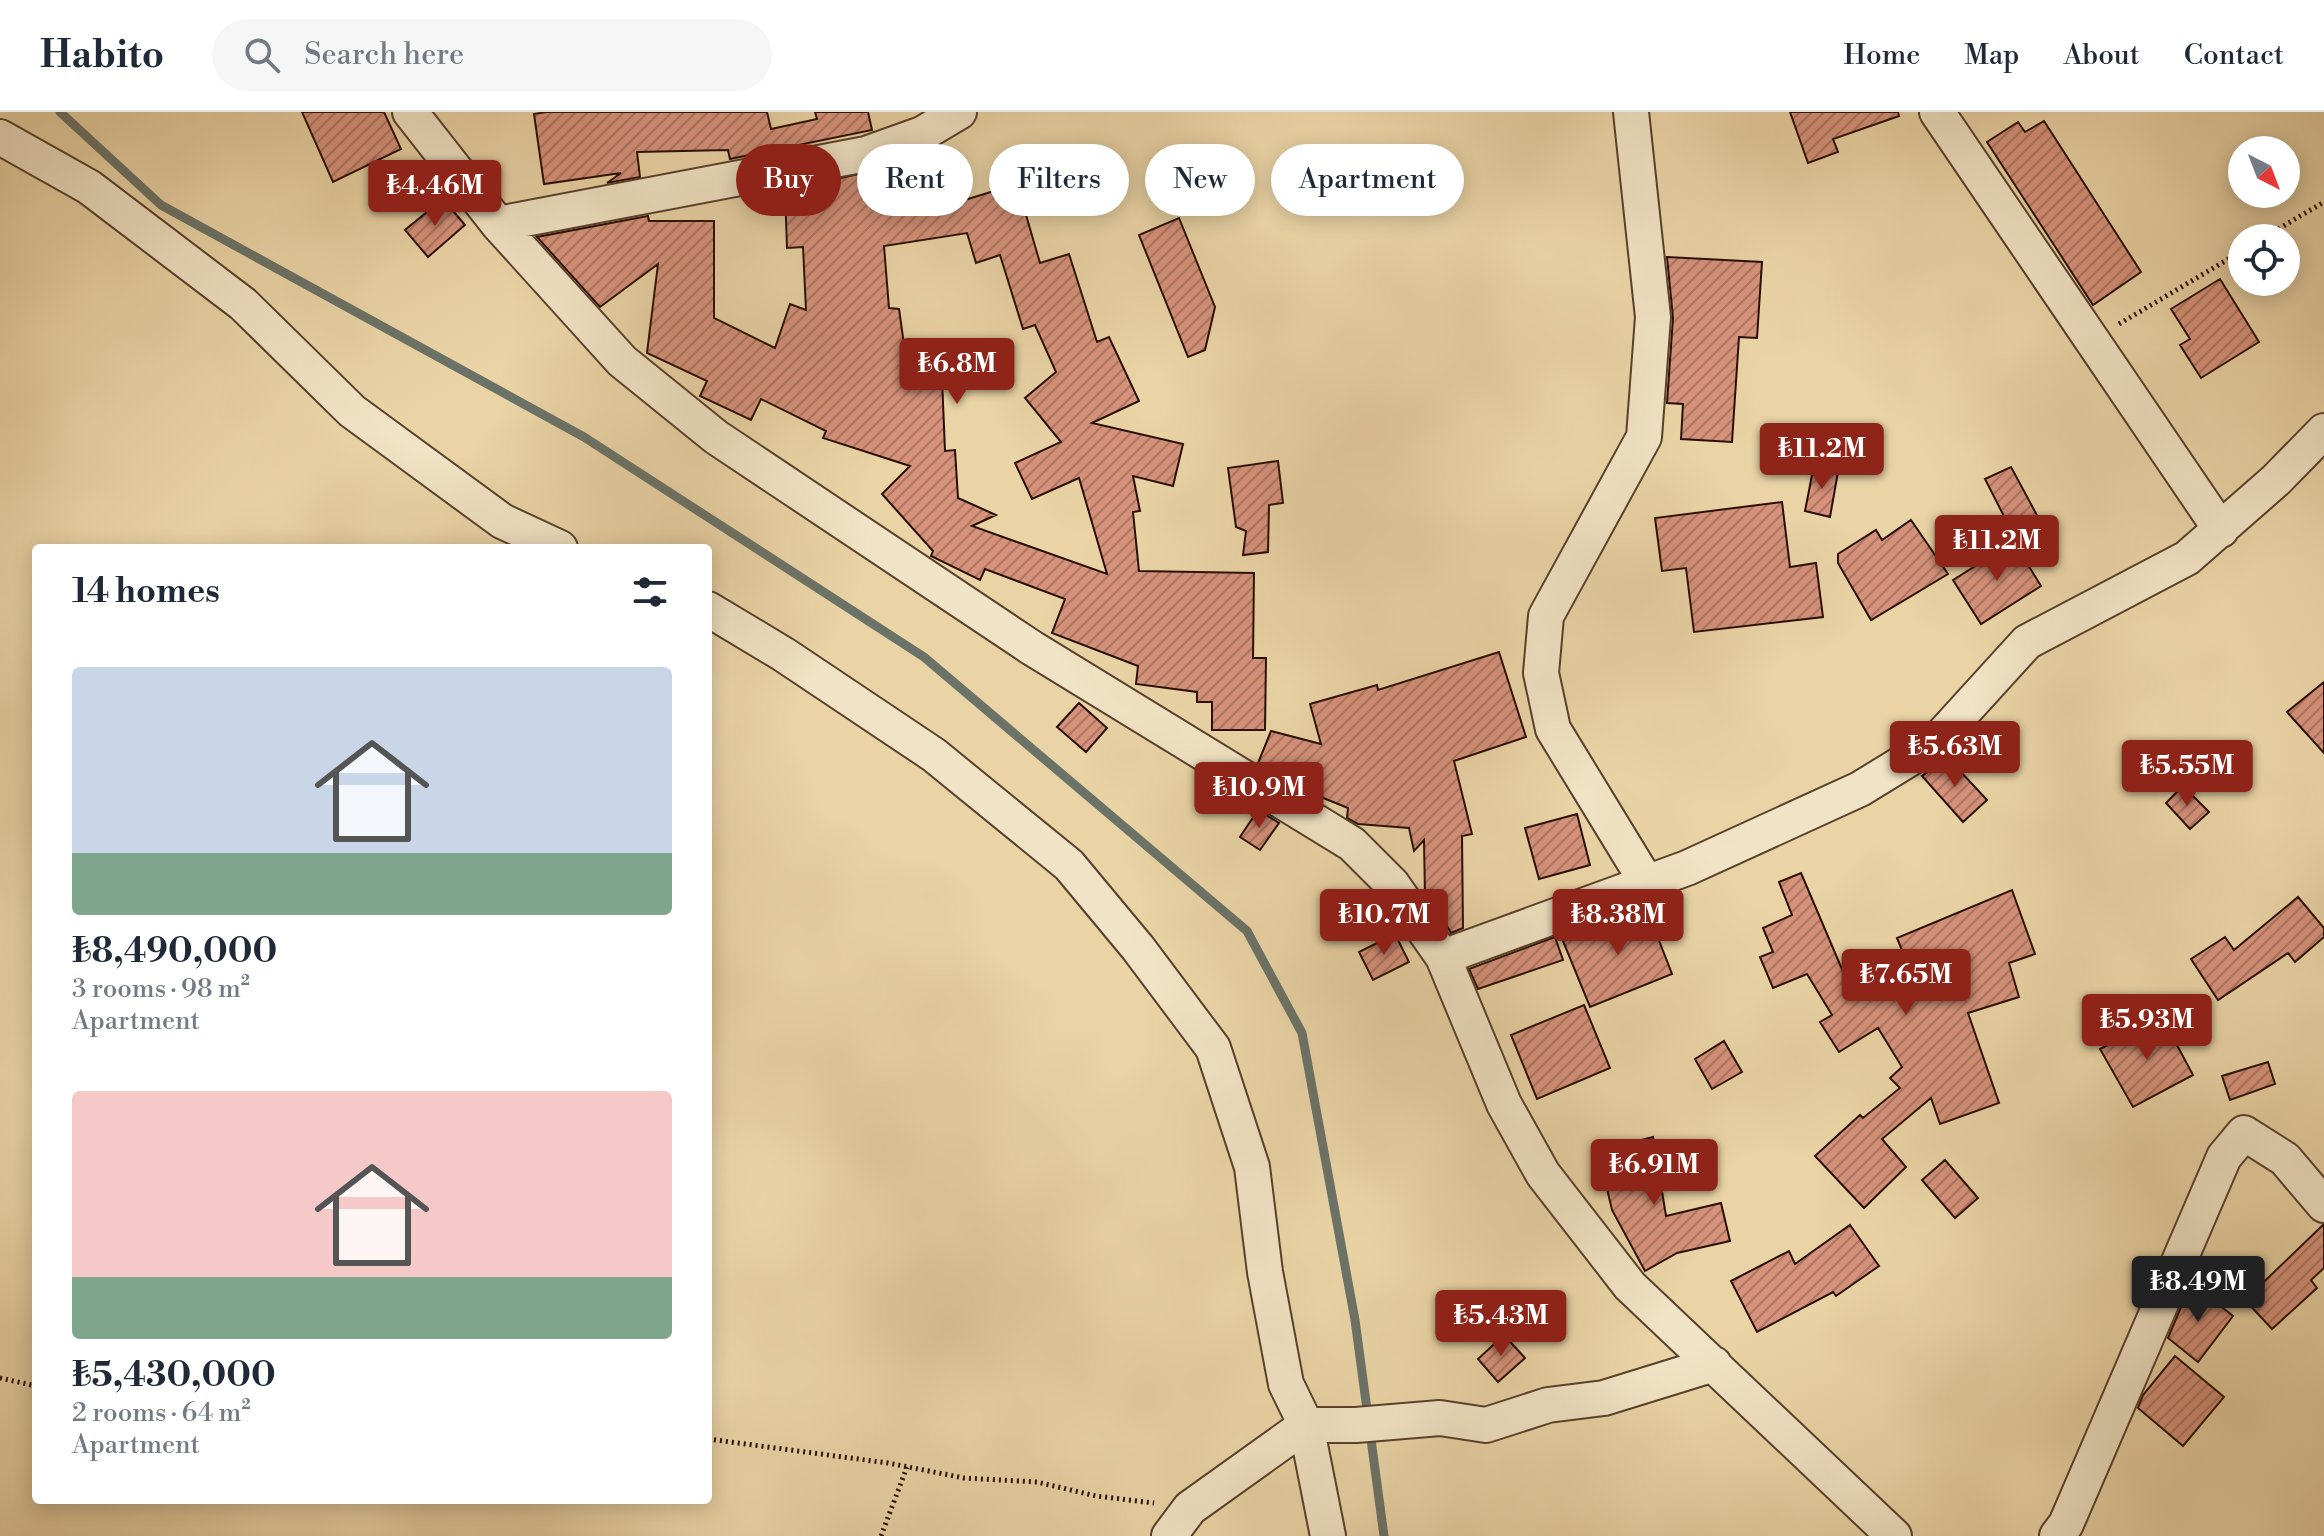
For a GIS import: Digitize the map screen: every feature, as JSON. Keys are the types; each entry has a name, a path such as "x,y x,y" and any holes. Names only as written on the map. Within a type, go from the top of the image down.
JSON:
{"street":[{"path":"410,112 498,224 622,361 716,437 1032,648 1352,844 1392,884 1443,957 1504,1104 1543,1174 1630,1286 1894,1536"},
{"path":"498,224 866,154 922,134 959,112"},
{"path":"1631,112 1653,317 1644,437 1546,616 1541,673 1553,729 1647,883"},
{"path":"1937,112 2221,530"},
{"path":"0,137 89,187 243,304 352,411 502,521 551,544"},
{"path":"1443,957 1687,868 1873,782 1935,743 2027,642 2187,558 2221,530 2324,431"},
{"path":"712,611 783,654 934,755 1069,865 1138,948 1213,1048 1252,1167 1265,1272 1286,1384 1306,1425 1328,1536"},
{"path":"2057,1536 2066,1524 2224,1157 2244,1133 2285,1159 2324,1205"},
{"path":"1169,1536 1190,1508 1306,1425 1373,1424 1440,1418 1486,1425 1548,1405 1604,1398 1714,1364"}],"path":[{"path":"2287,224 2324,202"},
{"path":"2093,339 2228,259"},
{"path":"0,1378 32,1385"},
{"path":"712,1440 964,1478 1037,1482 1096,1496 1190,1508"},
{"path":"881,1536 907,1467"}],"building":[{"path":"302,112 384,112 401,149 333,182"},
{"path":"767,112 771,129 817,119 815,112 868,112 872,130 803,144 736,144 736,158 730,159 728,150 637,152 640,177 607,183 621,173 544,184 534,114"},
{"path":"1790,112 1898,112 1899,116 1833,139 1838,152 1808,163"},
{"path":"2044,121 2141,272 2093,305 1987,142 2018,122 2025,132"},
{"path":"857,174 857,216 973,216 973,197 989,193 989,216 1026,216 1040,263 1069,254 1097,342 1109,337 1139,401 1092,423 1183,444 1173,486 1133,476 1140,511 1133,512 1139,571 1254,573 1253,658 1266,658 1265,730 1212,730 1212,702 1197,702 1197,692 1136,684 1138,666 1052,633 1065,599 985,569 980,580 931,556 933,551 882,494 910,466 823,438 826,431 761,399 751,420 700,396 707,381 647,353 658,264 600,307 537,237 648,216 649,221 714,221 714,318 775,348 790,304 806,310 803,247 787,248 786,216 841,216 841,178","holes":["967,233 976,263 1000,255 1023,329 1035,325 1056,372 1025,398 1061,442 1015,463 1032,499 1079,478 1107,574 972,526 996,515 958,498 955,450 945,451 942,378 909,380 899,309 889,308 884,246"]},
{"path":"443,199 465,225 428,257 405,230"},
{"path":"1179,218 1215,307 1205,350 1188,357 1139,235"},
{"path":"1667,257 1762,262 1757,338 1739,337 1732,442 1681,439 1683,404 1667,403 1673,318"},
{"path":"2220,279 2259,342 2201,378 2180,345 2190,339 2171,309"},
{"path":"1278,461 1283,503 1269,505 1268,552 1243,555 1246,531 1236,527 1228,468"},
{"path":"1814,465 1838,472 1830,517 1805,511"},
{"path":"2011,467 2039,519 2012,532 1985,479"},
{"path":"1782,502 1790,567 1816,563 1823,617 1694,632 1686,568 1662,571 1655,518"},
{"path":"1911,520 1948,574 1871,620 1838,563 1838,554 1876,530 1882,540"},
{"path":"2014,542 2041,586 1981,624 1953,580"},
{"path":"1499,652 1526,737 1454,761 1472,834 1462,836 1463,928 1451,933 1433,901 1425,896 1424,840 1414,851 1409,828 1358,824 1347,818 1348,808 1301,789 1258,763 1271,731 1321,744 1310,704 1377,685 1378,690"},
{"path":"2324,682 2324,753 2287,712"},
{"path":"1079,703 1107,728 1086,752 1057,727"},
{"path":"1948,758 1987,800 1963,822 1922,776"},
{"path":"2183,786 2209,812 2190,829 2166,803"},
{"path":"1258,810 1279,823 1260,850 1240,837"},
{"path":"1577,814 1590,865 1539,879 1525,828"},
{"path":"1801,873 1850,988 1904,955 1897,938 2012,890 2035,954 2009,963 2019,997 1968,1013 1999,1103 1940,1124 1931,1098 1882,1139 1906,1167 1864,1208 1815,1156 1860,1115 1863,1118 1900,1088 1890,1078 1902,1067 1878,1028 1839,1052 1820,1022 1832,1015 1807,974 1773,988 1760,957 1773,952 1763,928 1792,915 1779,882"},
{"path":"2298,897 2324,928 2324,937 2295,962 2288,953 2218,1000 2191,959 2225,937 2234,950"},
{"path":"1646,907 1672,974 1590,1007 1563,941"},
{"path":"1395,934 1409,962 1373,980 1359,952"},
{"path":"1555,937 1563,960 1478,989 1469,969"},
{"path":"1584,1005 1610,1068 1537,1099 1511,1035"},
{"path":"2162,1017 2193,1075 2133,1107 2100,1049"},
{"path":"1724,1041 1742,1072 1712,1089 1695,1059"},
{"path":"2268,1062 2275,1084 2230,1100 2222,1076"},
{"path":"1653,1137 1666,1216 1721,1203 1730,1241 1677,1253 1645,1271 1612,1210 1598,1151"},
{"path":"1945,1160 1978,1198 1955,1218 1922,1180"},
{"path":"2324,1224 2324,1268 2311,1280 2317,1288 2272,1329 2245,1300"},
{"path":"1850,1225 1879,1266 1836,1296 1833,1292 1757,1332 1731,1281 1789,1251 1795,1264"},
{"path":"2195,1286 2233,1316 2198,1362 2168,1338 2184,1300"},
{"path":"1504,1335 1525,1358 1498,1382 1478,1359"},
{"path":"2175,1356 2224,1397 2183,1446 2138,1408 2143,1395"}],"waterway":[{"path":"60,112 161,205 584,437 924,657 1247,931 1302,1033 1355,1320 1384,1536"}]}
